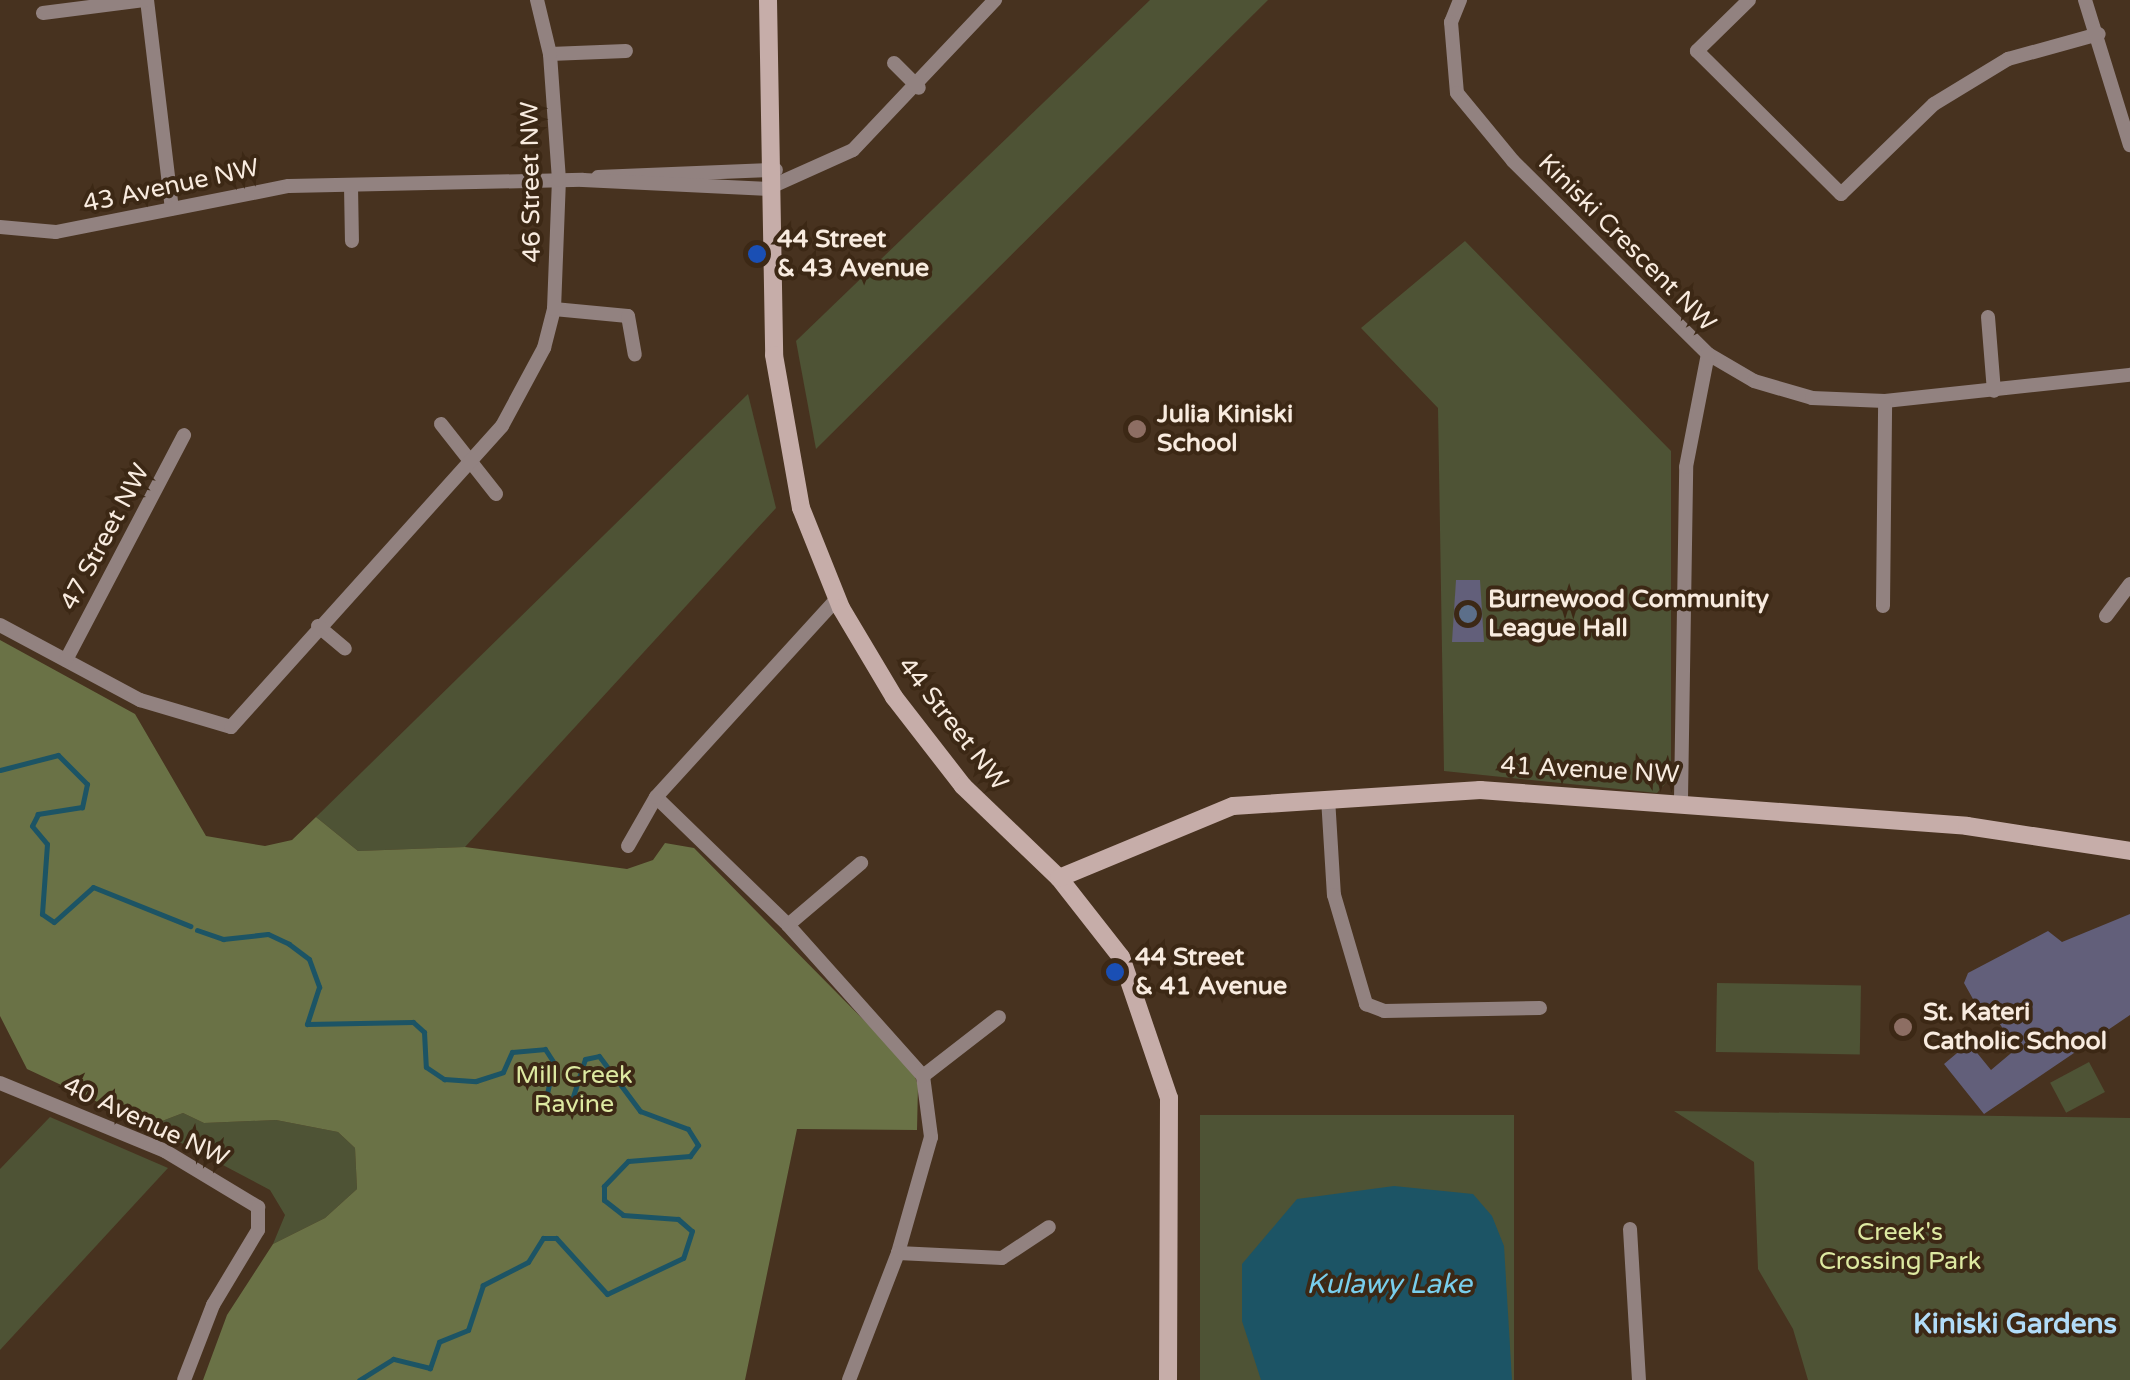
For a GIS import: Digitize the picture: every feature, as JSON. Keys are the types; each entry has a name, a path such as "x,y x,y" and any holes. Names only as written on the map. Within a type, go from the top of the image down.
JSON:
{"street":[{"path":"44,13 146,0 172,208"},
{"name":"46 Street NW","path":"66,660 140,700 231,727 466,461 523,390 554,309 558,180 550,54 537,0"},
{"name":"44 Street NW","path":"768,0 766,189 780,422 801,508 838,599 894,698 963,786 1060,878 1122,957 1169,1098 1168,1380"},
{"path":"766,189 853,150 919,88 995,0"},
{"name":"Kiniski Crescent NW","path":"1460,0 1451,22 1457,92 1513,161 1708,354 1754,382 1812,398 1885,401 2130,376"},
{"path":"1749,0 1697,51 1840,194 1934,104 2008,59 2098,34"},
{"path":"2085,0 2130,145"},
{"path":"550,54 626,50"},
{"path":"894,64 919,88"},
{"name":"43 Avenue NW","path":"583,180 766,168 793,174"},
{"name":"43 Avenue NW","path":"0,227 56,232 290,186 583,180 766,189"},
{"path":"351,186 352,241"},
{"path":"554,309 628,316 635,354"},
{"path":"1988,317 1994,391"},
{"path":"1681,799 1686,467 1708,354"},
{"path":"1883,606 1885,401"},
{"path":"440,424 496,494"},
{"name":"47 Street NW","path":"66,660 184,435"},
{"path":"2106,616 2130,584"},
{"path":"628,846 656,797 838,599"},
{"path":"0,625 66,660"},
{"path":"318,626 345,649"},
{"name":"41 Avenue NW","path":"1060,878 1233,806 1480,790 1681,799 2002,829 2130,851"},
{"path":"656,797 788,925 922,1076 931,1137 898,1253 849,1380"},
{"path":"1328,798 1339,918 1373,1010 1540,1008"},
{"path":"788,925 861,863"},
{"path":"922,1076 1000,1017"},
{"name":"40 Avenue NW","path":"0,1083 191,1164 251,1199 261,1217 184,1380"},
{"path":"898,1253 1002,1258 1049,1227"},
{"path":"1630,1228 1640,1380"}],"green space":[{"path":"1150,0 1268,0 816,449 796,341"},
{"path":"1465,241 1671,451 1671,777 1657,793 1444,771 1438,408 1361,328"},
{"path":"748,394 776,508 465,847 358,851 316,817"},
{"name":"Mill Creek Ravine","path":"0,640 135,714 206,836 265,846 292,840 316,817 358,851 465,847 627,869 653,860 665,843 694,848 913,1070 918,1086 917,1130 797,1129 745,1380 203,1380 227,1315 273,1244 325,1218 357,1189 355,1148 338,1132 276,1120 204,1123 183,1113 149,1126 27,1069 0,1016"},
{"path":"1717,983 1861,986 1860,1055 1716,1052"},
{"path":"2089,1062 2105,1092 2066,1113 2050,1083"},
{"name":"Creek's Crossing Park","path":"1674,1111 2130,1118 2130,1380 1808,1380 1793,1329 1758,1269 1754,1162"},
{"path":"183,1113 204,1123 276,1120 338,1132 355,1148 357,1189 325,1218 273,1244 285,1215 270,1190 149,1126"},
{"path":"1200,1115 1514,1115 1514,1380 1200,1380"},
{"path":"50,1117 168,1168 0,1350 0,1169"}],"water":[{"name":"Kulawy Lake","path":"1394,1186 1473,1194 1492,1216 1504,1246 1512,1380 1261,1380 1242,1321 1242,1264 1297,1199"}],"building":[{"name":"Burnewood Community League Hall","path":"1456,580 1480,580 1484,642 1452,642"},
{"name":"St. Kateri Catholic School","path":"2130,914 2130,1015 1984,1114 1944,1064 1969,1043 1991,1070 2016,1049 1996,1018 1988,1023 1978,1008 1964,983 1968,973 2048,931 2062,942"}],"waterway":[{"path":"0,770 58,755 87,784 82,807 38,814 32,826 47,844 42,914 54,922 93,887 190,926"},
{"path":"197,930 223,939 268,934 309,959 319,987 307,1024 413,1022 424,1032 426,1067 444,1079 476,1081 503,1072 512,1052 545,1049 554,1063 546,1099 552,1109 569,1109 585,1059 599,1056 640,1111 688,1129 698,1145 690,1156 628,1161 604,1186 604,1200 623,1215 678,1219 692,1231 683,1258 607,1294 556,1238 543,1238 528,1262 483,1285 468,1330 439,1342 430,1368 393,1359 359,1380"}],"place":[{"name":"44 Street & 43 Avenue","path":"757,254"},
{"name":"Julia Kiniski School","path":"1137,429"},
{"name":"Burnewood Community League Hall","path":"1468,614"},
{"name":"44 Street & 41 Avenue","path":"1115,972"},
{"name":"St. Kateri Catholic School","path":"1903,1027"}],"district":[{"name":"Kiniski Gardens","path":"2015,1324"}]}
